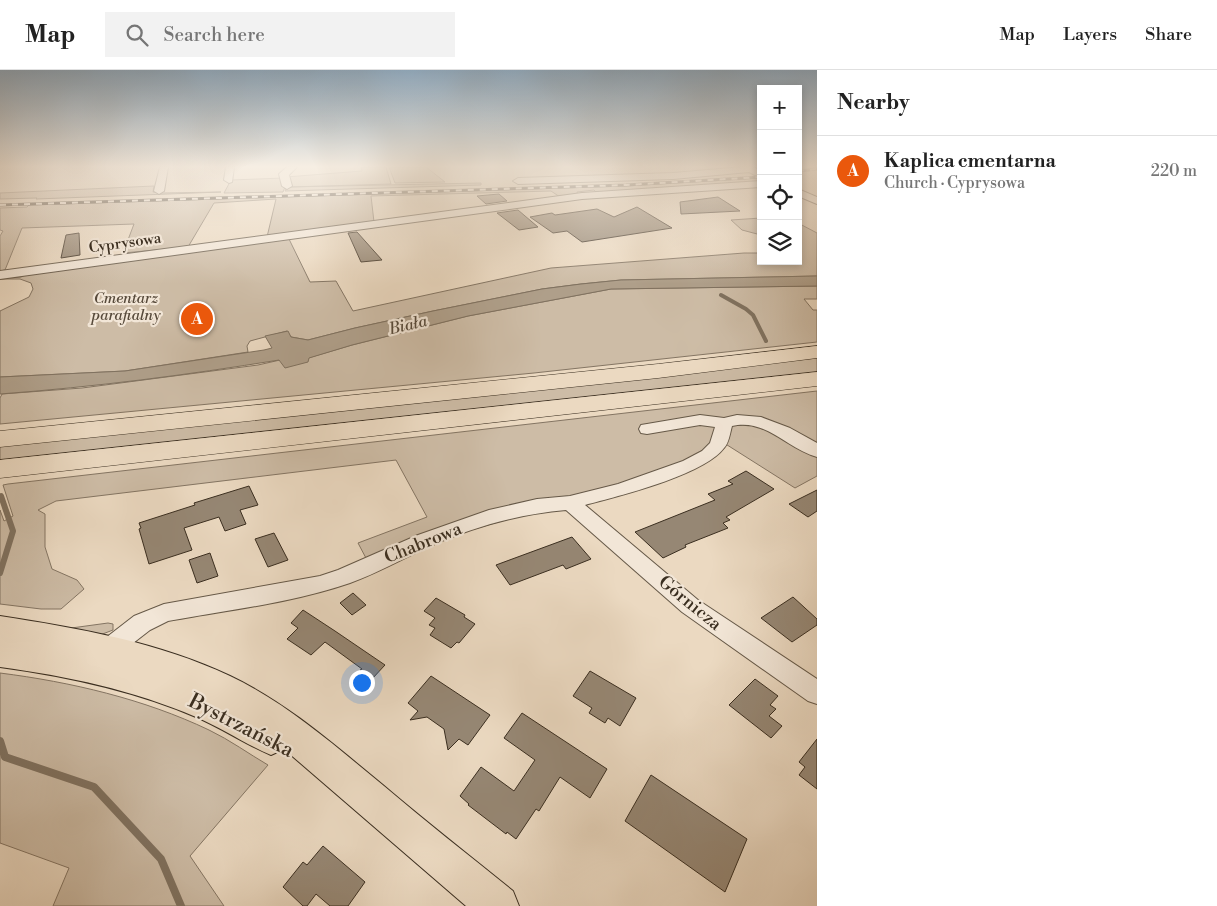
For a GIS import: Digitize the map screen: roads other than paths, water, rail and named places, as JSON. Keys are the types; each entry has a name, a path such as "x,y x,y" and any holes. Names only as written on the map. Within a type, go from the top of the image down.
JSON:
{"highway":[{"path":"0,439 817,352"},
{"path":"0,469 817,379"}],"main road":[{"name":"Bystrzańska","path":"0,629 55,638 168,666 220,688 272,721 318,756 498,906"},
{"name":"Bystrzańska","path":"0,653 73,664 170,691 217,710 262,732 394,820"}],"street":[{"name":"Cyprysowa","path":"0,275 506,206"},
{"path":"647,429 700,420 724,424 747,420 766,424 817,451"},
{"name":"Chabrowa","path":"108,650 142,623 164,613 326,582 346,576 425,540 496,515 537,506 570,503 623,489 689,466 708,455 718,445 724,424"},
{"name":"Górnicza","path":"570,503 714,625 817,693"},
{"name":"Bystrzańska","path":"73,664 108,650"}],"water":[{"name":"Biała","path":"817,276 817,286 611,289 468,316 352,345 309,358 308,362 285,368 279,360 140,380 0,394 0,377 125,371 264,350 272,348 265,336 288,331 291,337 308,340 433,311 542,289 621,280"}],"waterway":[{"path":"721,295 753,315 766,341"},
{"path":"0,573 13,531 1,496"},
{"path":"0,741 5,757 94,787 161,859 181,906"}],"place":[{"name":"Kaplica cmentarna","path":"197,319"}],"park label":[{"name":"Cmentarz parafialny","path":"126,306"}]}
